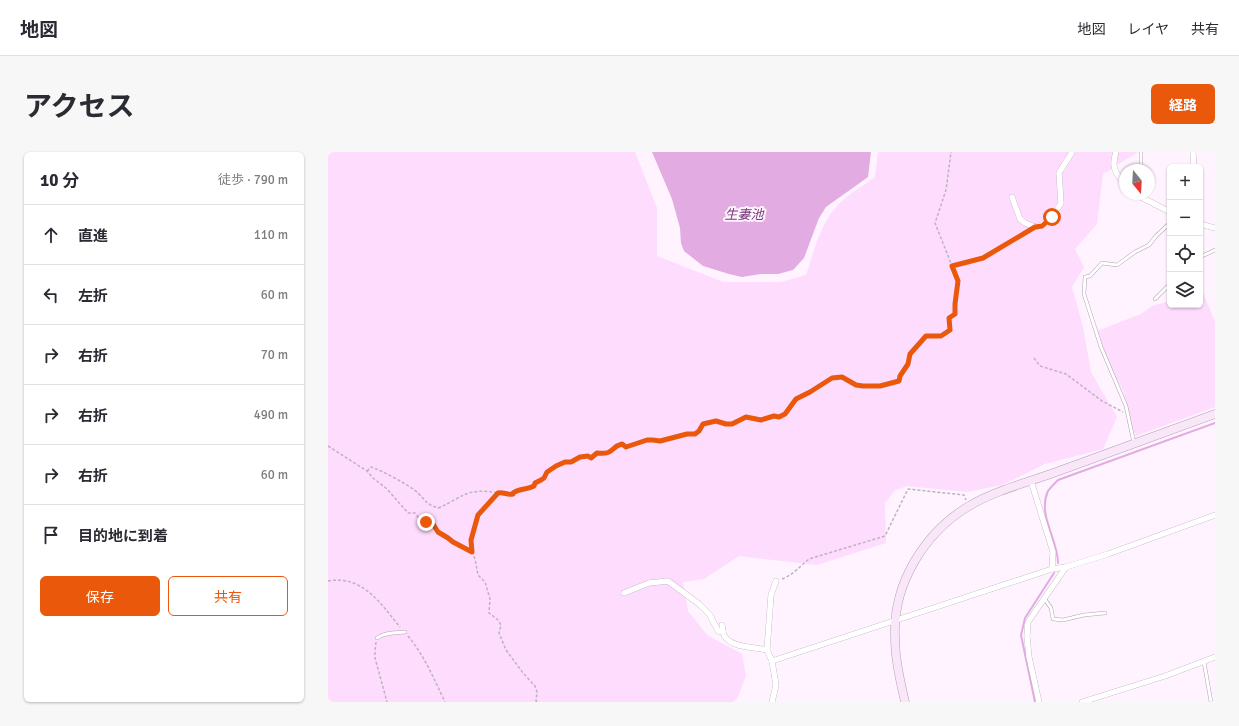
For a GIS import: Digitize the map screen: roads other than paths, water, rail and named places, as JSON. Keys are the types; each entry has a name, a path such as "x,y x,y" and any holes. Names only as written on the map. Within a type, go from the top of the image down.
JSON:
{"street":[{"path":"1012,197 1020,219 1035,227 1042,226 1052,217 1061,203 1059,173 1072,152"},
{"path":"1116,152 1113,164 1119,178"},
{"path":"1194,152 1194,164"},
{"path":"1147,200 1167,210"},
{"path":"1203,225 1215,228"},
{"path":"905,702 897,661 895,634 899,601 906,580 920,552 933,535 950,519 970,506 1006,489 1215,414"},
{"path":"1031,481 1053,552 1052,569"},
{"path":"772,660 896,621 1052,569 1066,567 1108,554 1215,515"},
{"path":"1039,702 1029,657 1027,636 1028,622 1066,567"},
{"path":"624,593 649,583 668,581 710,615 718,631 722,628 724,636 730,642 738,646 767,650"},
{"path":"772,702 776,685 772,660 767,650 771,595 776,581"},
{"path":"1082,702 1165,676 1215,658"}],"lane":[{"path":"1141,154 1141,164"},
{"path":"1134,444 1126,406 1101,348 1087,302 1084,286 1085,277 1090,276 1102,263 1117,265 1135,252 1149,245 1167,226"},
{"path":"1203,256 1215,250"},
{"path":"1155,299 1167,287"},
{"path":"1044,598 1051,608 1053,619 1063,620 1084,615 1105,613"},
{"path":"377,638 379,636 392,633 405,632"},
{"path":"1204,662 1211,702"}],"water":[{"name":"生妻池","path":"652,152 871,152 868,177 826,207 819,218 804,258 793,270 778,274 761,274 742,277 703,266 684,251 681,243 680,228 672,199"}],"waterway":[{"path":"1058,563 1055,545 1046,518 1045,509 1045,500 1048,491 1058,480 1215,423"},
{"path":"1035,702 1021,635 1025,618 1054,573"}]}
